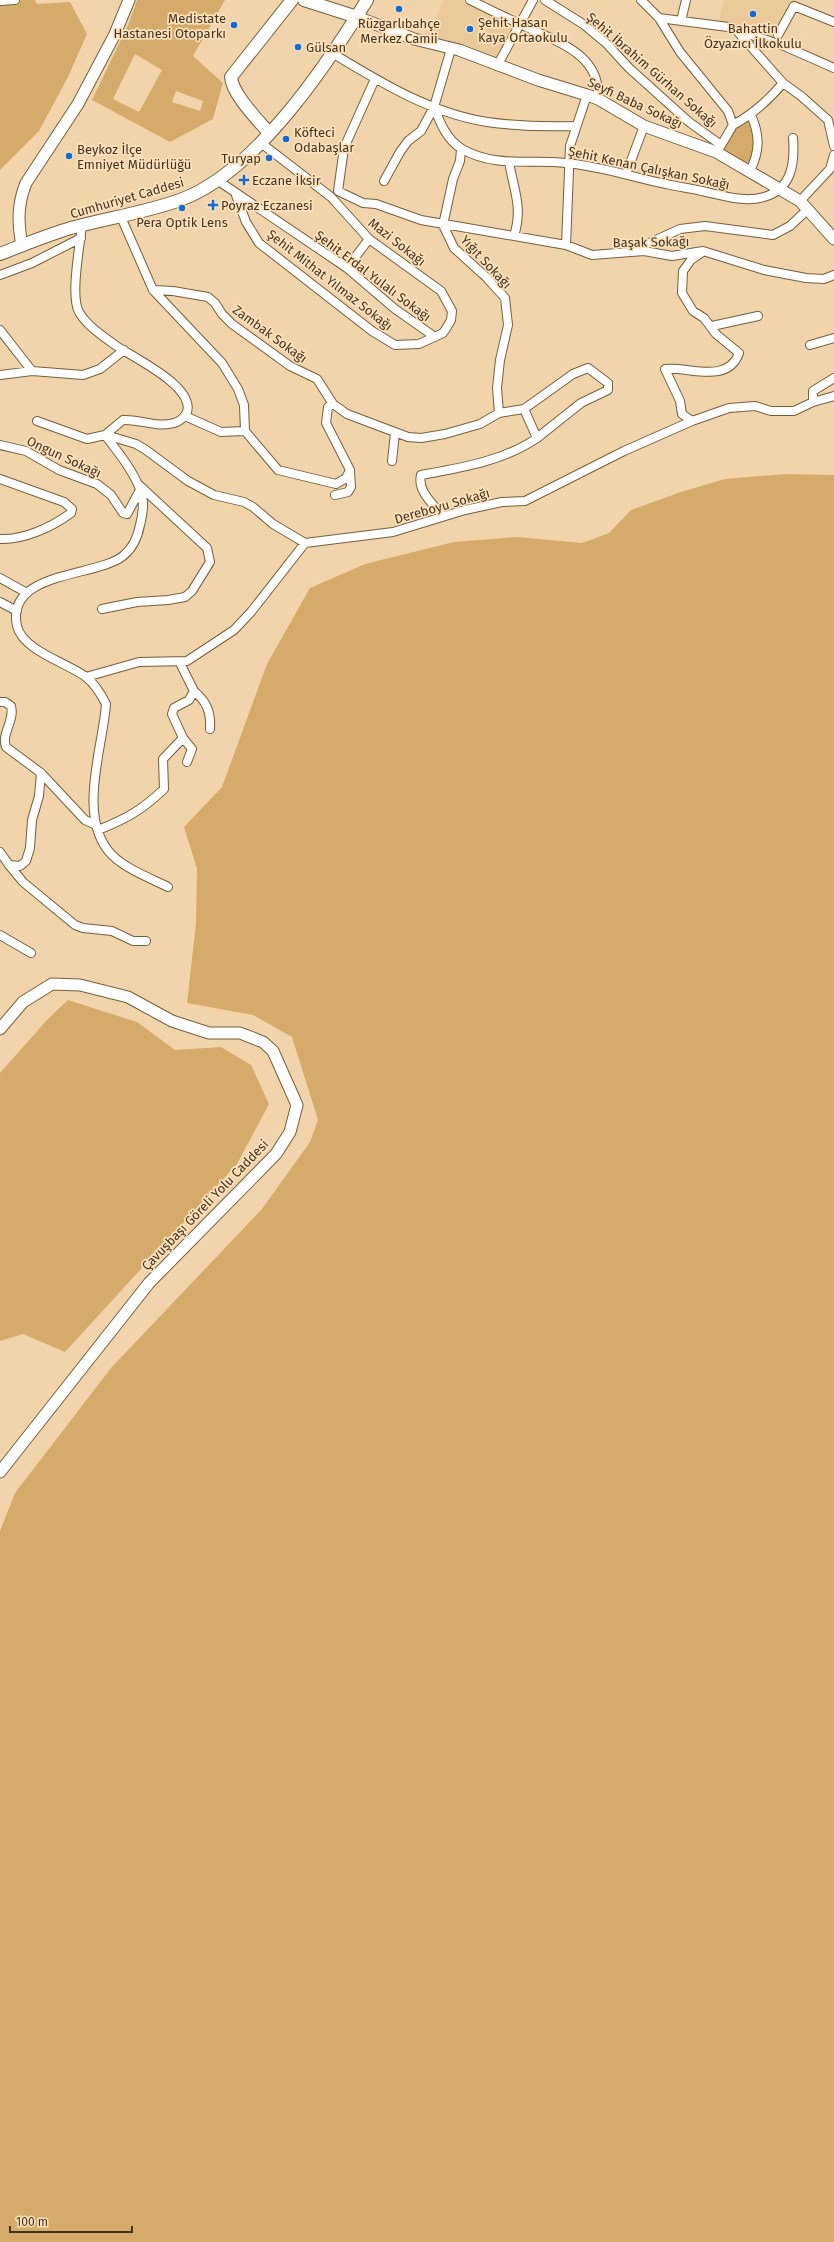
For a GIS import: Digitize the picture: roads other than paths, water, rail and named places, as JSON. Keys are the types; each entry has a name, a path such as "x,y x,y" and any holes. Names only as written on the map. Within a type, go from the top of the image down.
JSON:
{"main road":[{"path":"22,246 18,216 19,206 26,183 78,104 115,34 129,0"},
{"path":"270,133 242,100 232,83 231,77 292,0"},
{"path":"304,0 357,17"},
{"name":"Cumhuriyet Caddesi","path":"0,254 82,225 121,217 180,200 217,180 241,162 285,117 332,53 367,0"},
{"name":"Seyfi Baba Sokağı","path":"357,17 414,39 451,49 497,66 598,99 644,126 719,149 750,171 800,201 834,239"},
{"name":"Çavuşbaşı Göreli Yolu Caddesi","path":"0,1029 23,1002 52,984 80,985 128,997 172,1021 209,1034 240,1033 263,1042 273,1050 297,1105 290,1132 276,1154 149,1283 0,1472"}],"street":[{"path":"0,1 14,0"},
{"path":"470,0 563,44 582,57 597,77 598,99"},
{"path":"497,66 533,0"},
{"name":"Şehit İbrahim Gürhan Sokağı","path":"545,0 595,34 629,68 719,149"},
{"path":"641,0 659,18 680,52 728,111 733,125"},
{"path":"681,21 686,0"},
{"path":"778,35 794,6 834,22"},
{"path":"659,18 728,28 784,46 834,68"},
{"path":"738,32 783,83 801,96 828,120 834,146"},
{"path":"384,181 400,152 408,141 421,131 434,107 451,49"},
{"path":"332,53 376,79 434,107 486,122 535,127 575,126"},
{"path":"331,197 338,191 344,148 376,79"},
{"path":"719,149 733,125 751,115 770,100 783,83"},
{"path":"566,245 568,163 570,146 575,126 587,95"},
{"name":"Şehit Kenan Çalışkan Sokağı","path":"434,107 443,130 461,149 488,160 509,162 568,163 626,174 734,198 764,197 779,189 790,178 795,156 793,138"},
{"path":"750,171 757,154 759,142 758,131 751,115"},
{"path":"626,174 644,126"},
{"name":"Mazi Sokağı","path":"261,143 331,197 369,239 441,292 452,311 451,320 443,333 435,337"},
{"path":"443,225 453,179 460,161 461,149"},
{"path":"800,201 830,169 834,160"},
{"path":"509,162 518,201 519,219 514,236"},
{"name":"Şehit Erdal Yulalı Sokağı","path":"217,180 236,195 346,268 395,309 435,337"},
{"name":"Başak Sokağı","path":"338,191 363,203 376,204 421,220 566,245 592,255 644,252 672,256 703,252 764,270 806,278 824,279 834,274"},
{"name":"Şehit Mithat Yılmaz Sokağı","path":"236,195 246,222 259,243 372,331 396,345 419,344 435,337"},
{"path":"622,254 653,242 680,229 705,226 772,235 790,226 807,210"},
{"path":"121,217 153,290 222,363 238,389 244,406 245,431 278,470 336,484 346,478 350,470"},
{"path":"37,421 87,439 100,438 106,435 122,420 159,424 174,423 185,416 188,408 182,395 172,382 157,370 124,350 90,326 79,312 75,297 82,225"},
{"name":"Yığıt Sokağı","path":"443,225 454,248 486,277 504,298 508,325 500,360 497,388 499,413"},
{"path":"0,275 32,263 81,238"},
{"path":"346,268 369,239"},
{"path":"692,420 682,414 680,401 665,369 672,368 702,373 721,370 736,359 739,353 716,334 712,326 704,318 693,311 682,293 683,271 691,260 703,252"},
{"name":"Zambak Sokağı","path":"153,290 173,291 208,297 215,303 222,314 232,324 290,366 317,379 333,404 346,414 395,433 421,438 445,434 480,424 499,413"},
{"path":"712,326 758,316"},
{"path":"0,330 32,371"},
{"path":"810,345 834,338"},
{"path":"0,375 32,371 83,375 100,369 124,350"},
{"path":"443,516 421,490 419,481 421,475 475,465 528,445 581,403 608,390 608,383 588,368 573,374 524,409 499,413"},
{"path":"813,402 814,390 834,378"},
{"name":"Dereboyu Sokağı","path":"305,543 400,531 443,516 502,502 525,501 548,491 589,468 692,420 729,408 755,406 771,411 794,411 813,402 834,396"},
{"path":"333,404 328,407 326,423 350,470 351,487 348,492 335,495"},
{"path":"524,409 537,438"},
{"path":"185,416 221,432 245,431"},
{"path":"392,461 395,433"},
{"path":"102,609 133,602 168,600 185,597 192,591 210,562 207,548 138,486 106,435"},
{"path":"86,677 138,662 188,661 234,630 251,612 305,543 273,524 253,507 244,502 214,495 188,481 136,444 106,435"},
{"name":"Ongun Sokağı","path":"0,446 26,451 59,470 97,484 111,495 123,513 126,514 138,486"},
{"path":"0,479 64,502 72,509 71,513 63,519 21,538 0,540"},
{"path":"138,486 144,508 139,530 131,549 122,557 66,574 30,590 20,601 17,611 17,626 26,640 47,655 86,677 101,693 106,704 94,788 97,827 104,844 112,855 128,866 168,887"},
{"path":"0,578 27,593"},
{"path":"0,602 17,611"},
{"path":"180,662 194,691 208,708 211,717 210,729"},
{"path":"187,762 192,749 183,738 172,714 173,710 189,700 194,691"},
{"path":"0,702 5,702 11,706 13,713 4,740 6,747 41,773 85,820 97,827 127,818 149,803 164,789 162,759 183,738"},
{"path":"9,865 20,866 26,861 30,848 32,820 39,796 41,773"},
{"path":"0,852 22,882 75,925 83,928 112,931 133,941 146,941"},
{"path":"0,935 31,954"}],"place":[{"name":"Rüzgarlıbahçe Merkez Camii","path":"399,9"},
{"name":"Bahattin Özyazıcı İlkokulu","path":"753,14"},
{"name":"Medistate Hastanesi Otoparkı","path":"234,25"},
{"name":"Şehit Hasan Kaya Ortaokulu","path":"470,29"},
{"name":"Gülsan","path":"298,47"},
{"name":"Köfteci Odabaşlar","path":"286,139"},
{"name":"Beykoz İlçe Emniyet Müdürlüğü","path":"69,156"},
{"name":"Turyap","path":"269,158"},
{"name":"Eczane İksir","path":"244,180"},
{"name":"Poyraz Eczanesi","path":"213,205"},
{"name":"Pera Optik Lens","path":"182,208"}]}
